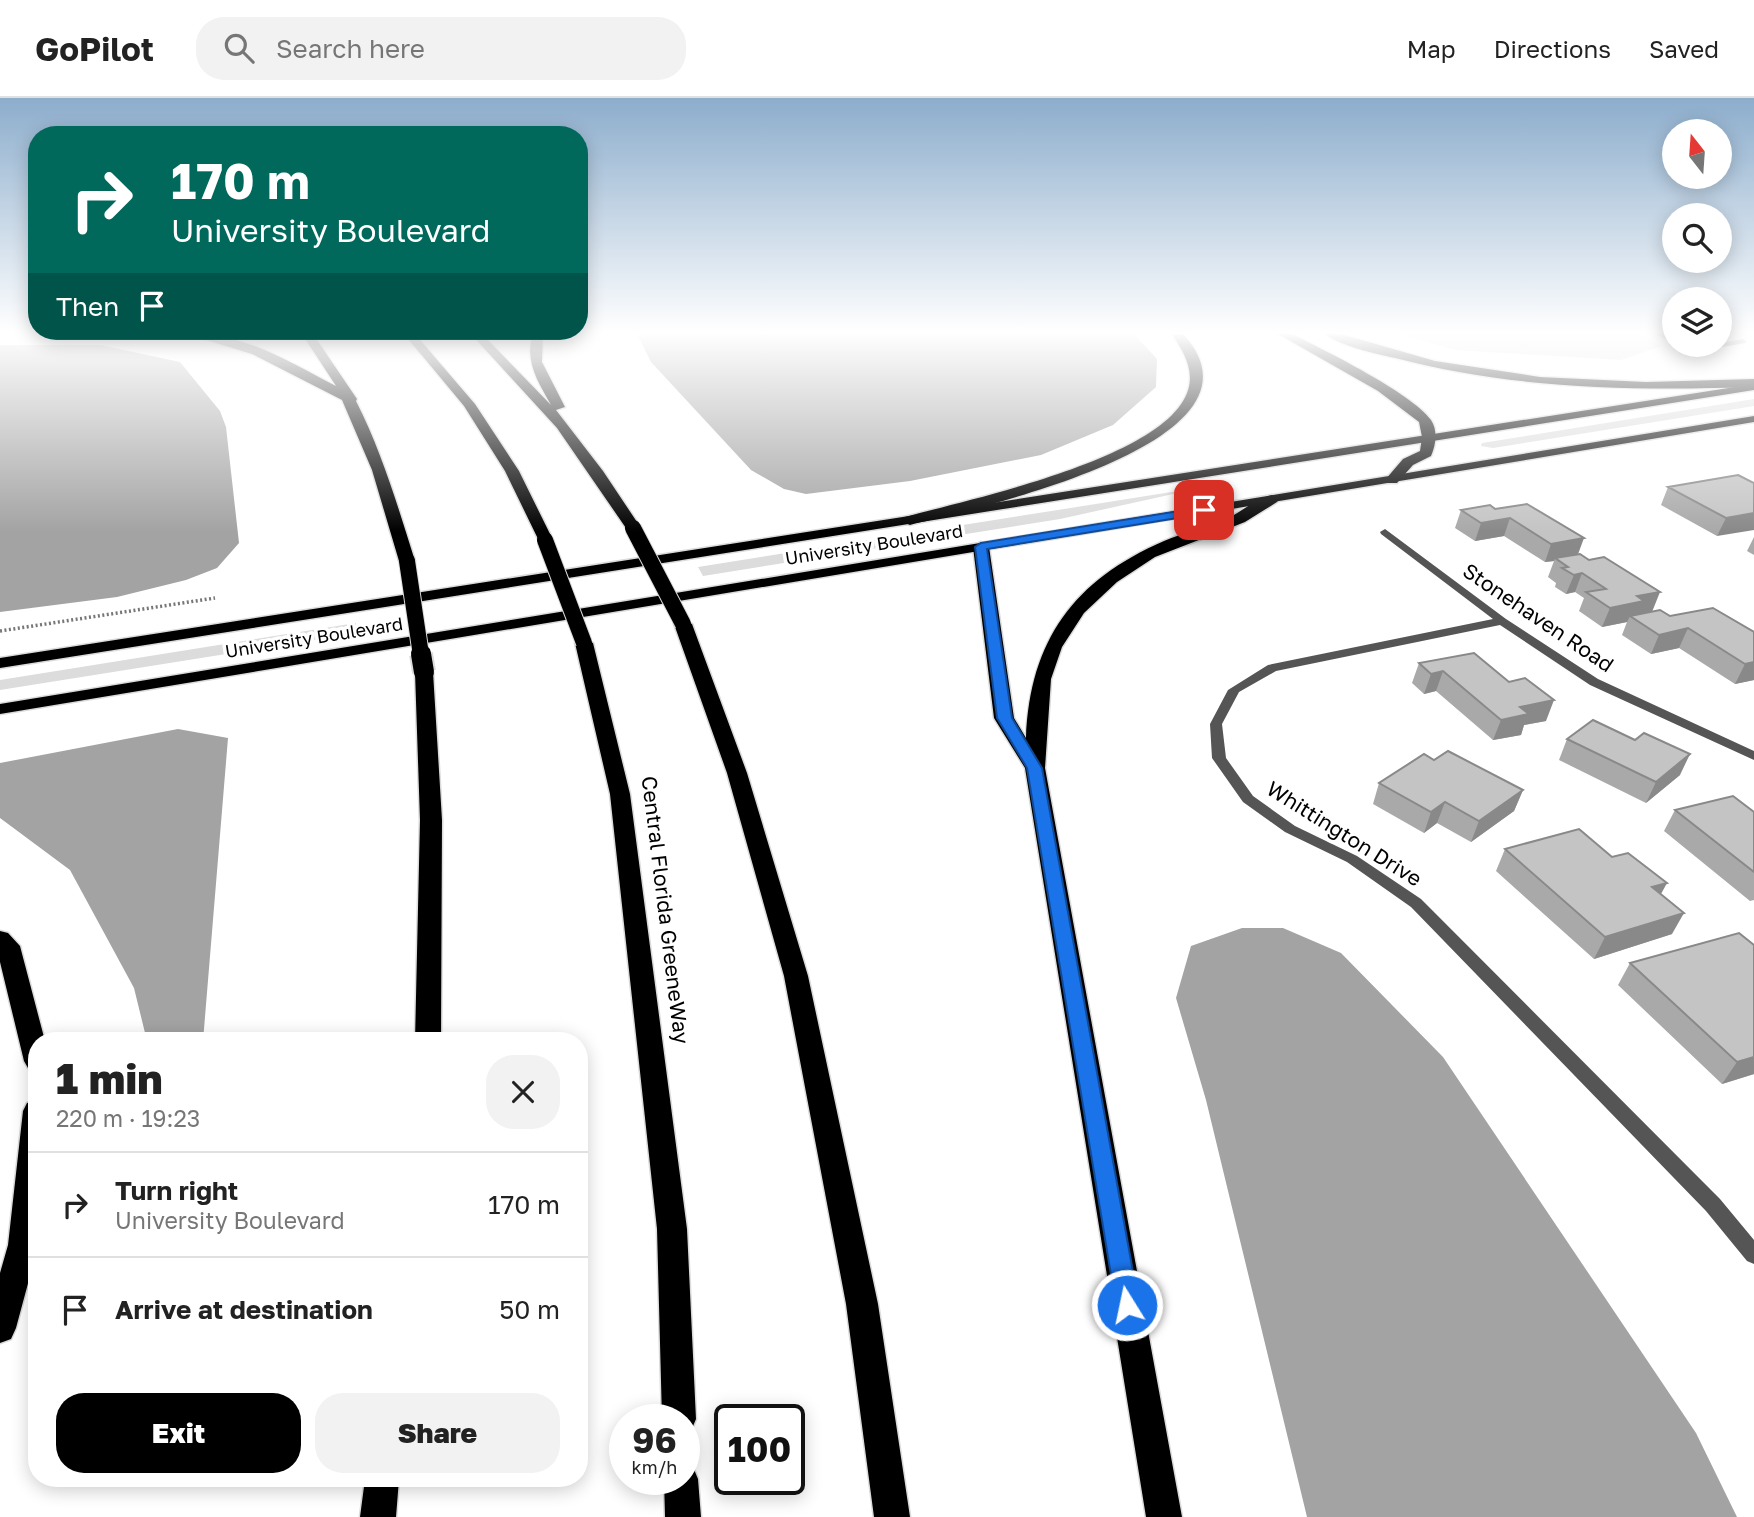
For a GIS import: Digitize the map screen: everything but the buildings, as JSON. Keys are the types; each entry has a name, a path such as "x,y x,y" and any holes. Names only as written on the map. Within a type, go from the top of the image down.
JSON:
{"highway":[{"path":"352,400 379,465 407,561 424,672 431,820 428,1032"},
{"name":"Central Florida GreeneWay","path":"466,400 512,471 545,540 584,643 621,794 672,1229 678,1404"},
{"path":"541,400 576,440"},
{"path":"556,400 576,440 634,528 683,624 737,773 796,976 862,1304 892,1517"},
{"path":"910,520 1104,463 1155,437 1179,416 1190,400"},
{"path":"1392,480 1408,462 1426,453 1430,438 1424,420 1398,400"},
{"path":"1164,1517 1035,768 1044,669 1060,635 1085,600 1109,580 1154,551 1192,535 1235,522 1272,499"},
{"path":"981,547 1004,718 1035,768"},
{"path":"0,939 8,946 30,1032"},
{"path":"0,1328 23,1245 28,1197"},
{"path":"378,1517 381,1487"},
{"path":"681,1495 682,1517"}],"main road":[{"name":"University Boulevard","path":"0,663 1661,400"},
{"name":"University Boulevard","path":"0,709 1754,419"}],"street":[{"name":"Stonehaven Road","path":"1385,532 1502,621 1594,682 1754,756"},
{"name":"Whittington Drive","path":"1502,621 1272,668 1234,690 1216,724 1219,758 1248,799 1290,829 1352,859 1416,903 1713,1205 1754,1255"}],"shaded area":[{"path":"0,400 211,400 220,411 226,427 239,543 217,568 186,580 117,597 0,612"},
{"path":"686,400 1141,400 1113,425 1041,455 910,481 806,494 784,489 751,470"},
{"path":"1754,400 1754,406 1493,448 1481,446 1482,443"},
{"path":"1187,491 1060,519 703,576 698,567"},
{"path":"356,623 357,633 0,690 0,680"},
{"path":"178,729 228,738 204,1032 145,1032 134,988 70,870 0,818 0,763"},
{"path":"1242,928 1283,928 1341,953 1443,1057 1696,1433 1737,1517 1307,1517 1206,1100 1176,998 1191,946"}],"route":[{"path":"1127,1305 1035,768 1004,718 981,547 1204,510"}]}
